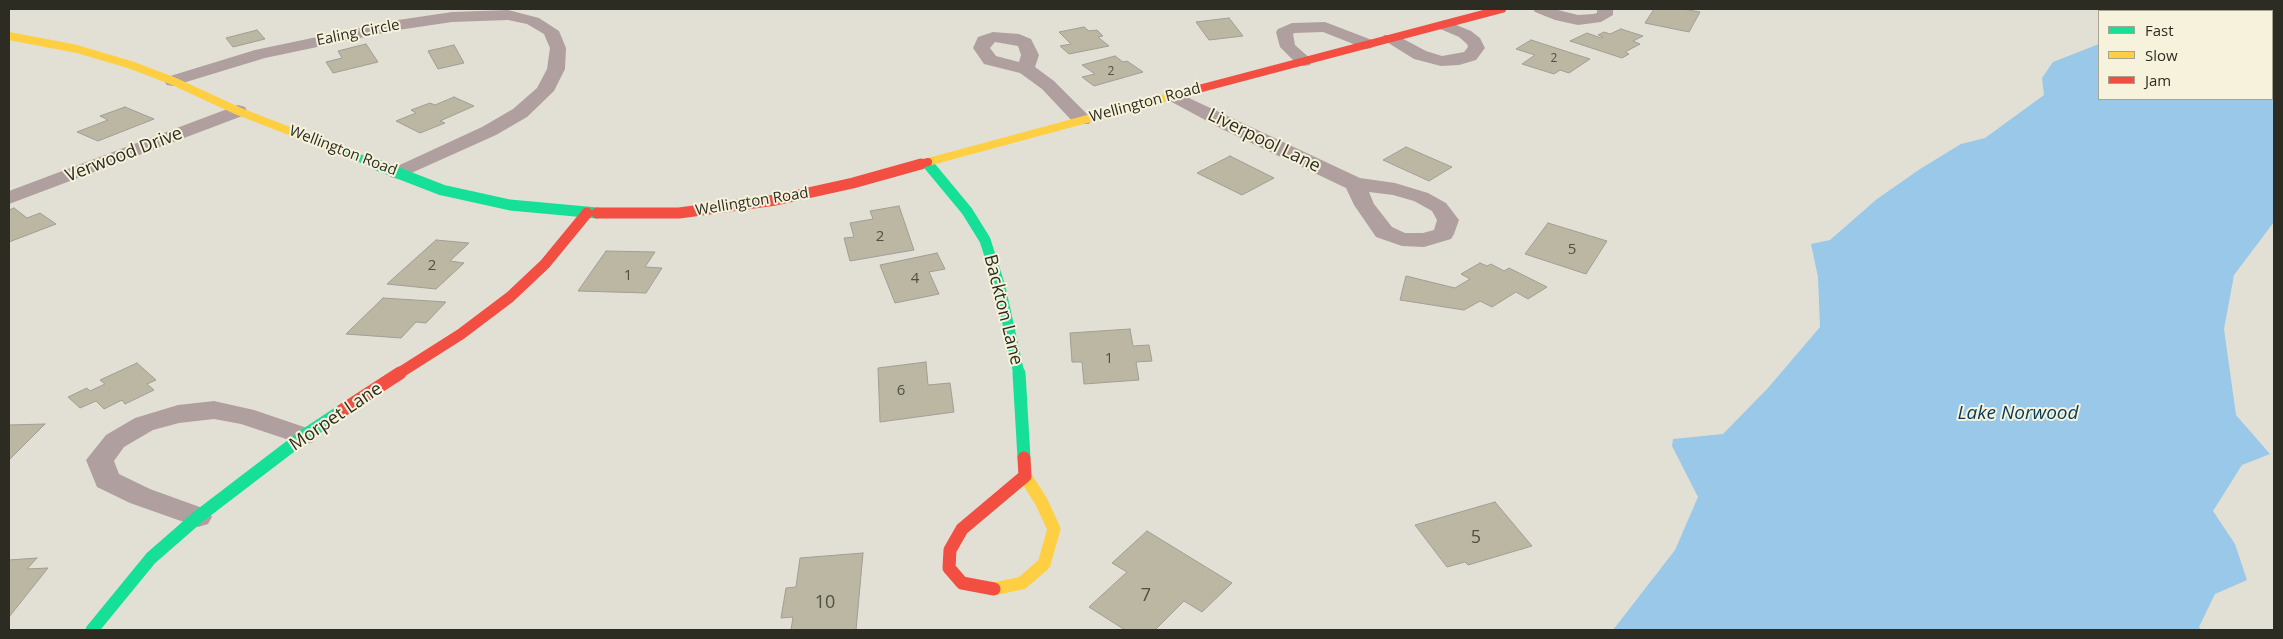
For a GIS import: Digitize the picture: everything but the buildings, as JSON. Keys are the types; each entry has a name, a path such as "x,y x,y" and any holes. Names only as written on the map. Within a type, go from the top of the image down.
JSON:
{"street":[{"name":"Wellington Road","path":"9,36 77,49 173,81 238,111 442,190 510,205 587,213 679,213 776,200 928,164 1082,120 1502,9"},
{"path":"1541,9 1578,20 1595,19 1605,14 1605,9"},
{"name":"Ealing Circle","path":"173,81 261,54 390,26 452,17 508,15 533,21 551,31 558,48 556,69 545,91 520,113 489,131 398,172"},
{"path":"1390,39 1420,55 1441,61 1459,60 1470,56 1477,48 1465,34 1444,25"},
{"path":"1304,61 1288,46 1284,32 1292,28 1325,27 1366,44"},
{"path":"1026,69 1048,85 1082,120"},
{"name":"Liverpool Lane","path":"1174,96 1229,125 1355,184"},
{"name":"Verwood Drive","path":"9,198 238,111"},
{"name":"Backton Lane","path":"928,164 967,211 985,240 1000,287 1020,380 1025,476 1041,501 1054,529 1044,564 1022,583 993,589 962,583 949,568 950,550 962,529 1025,476"},
{"name":"Morpet Lane","path":"92,630 151,558 198,517 304,436 453,339 510,297 544,264 587,213"},
{"path":"198,517 140,496 107,480 100,460 115,441 130,432 144,424 178,414 214,410 245,416 304,436"}],"water":[{"name":"Lake Norwood","path":"2274,9 2274,222 2234,275 2224,329 2236,415 2270,454 2242,465 2213,511 2235,544 2247,580 2215,594 2199,627 2201,630 1613,630 1675,550 1698,497 1672,446 1673,439 1723,434 1768,388 1820,327 1818,277 1811,244 1830,240 1877,199 1920,169 1961,144 1985,138 2044,95 2042,78 2053,62 2098,44 2098,100 2273,100 2273,10 2170,10"}],"traffic: fast":[{"path":"338,150 442,190 510,205 597,213"},
{"path":"928,164 967,211 985,240 1000,287 1020,380 1024,458"},
{"path":"92,630 151,558 198,517 304,436 343,410"}],"traffic: slow":[{"path":"9,36 77,49 131,65 173,81 238,111 338,150"},
{"path":"928,162 1187,92"},
{"path":"994,589 1022,583 1044,564 1054,529 1041,501 1025,476"}],"traffic: jam":[{"path":"1187,92 1502,9"},
{"path":"597,213 679,213 776,200 853,183 928,162"},
{"path":"343,410 461,334 510,297 545,264 587,213"},
{"path":"994,589 962,583 949,568 950,550 962,529 1025,476 1024,458"}]}
